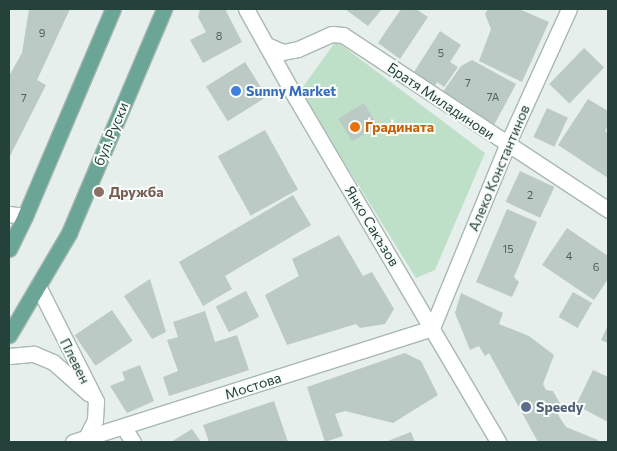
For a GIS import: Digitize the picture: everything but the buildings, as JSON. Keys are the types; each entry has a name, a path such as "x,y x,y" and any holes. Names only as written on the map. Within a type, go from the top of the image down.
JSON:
{"main road":[{"path":"9,249 25,216 113,9"},
{"name":"бул. Руски","path":"9,335 69,233 164,9"}],"street":[{"name":"Янко Сакъзов","path":"246,9 498,442"},
{"name":"Алеко Константинов","path":"432,328 507,145 569,9"},
{"name":"Братя Миладинови","path":"267,45 283,52 298,49 332,34 343,35 608,210"},
{"path":"9,214 25,216"},
{"name":"Плевен","path":"38,286 96,401"},
{"name":"Мостова","path":"79,440 124,428 432,328"},
{"path":"9,356 34,354 53,362 96,401 95,420 79,440"},
{"path":"124,428 133,442"}],"green space":[{"path":"336,41 485,153 435,270 416,278 300,91"}],"place":[{"name":"Sunny Market","path":"236,91"},
{"name":"Градината","path":"355,127"},
{"name":"Дружба","path":"99,192"},
{"name":"Speedy","path":"526,407"}]}
